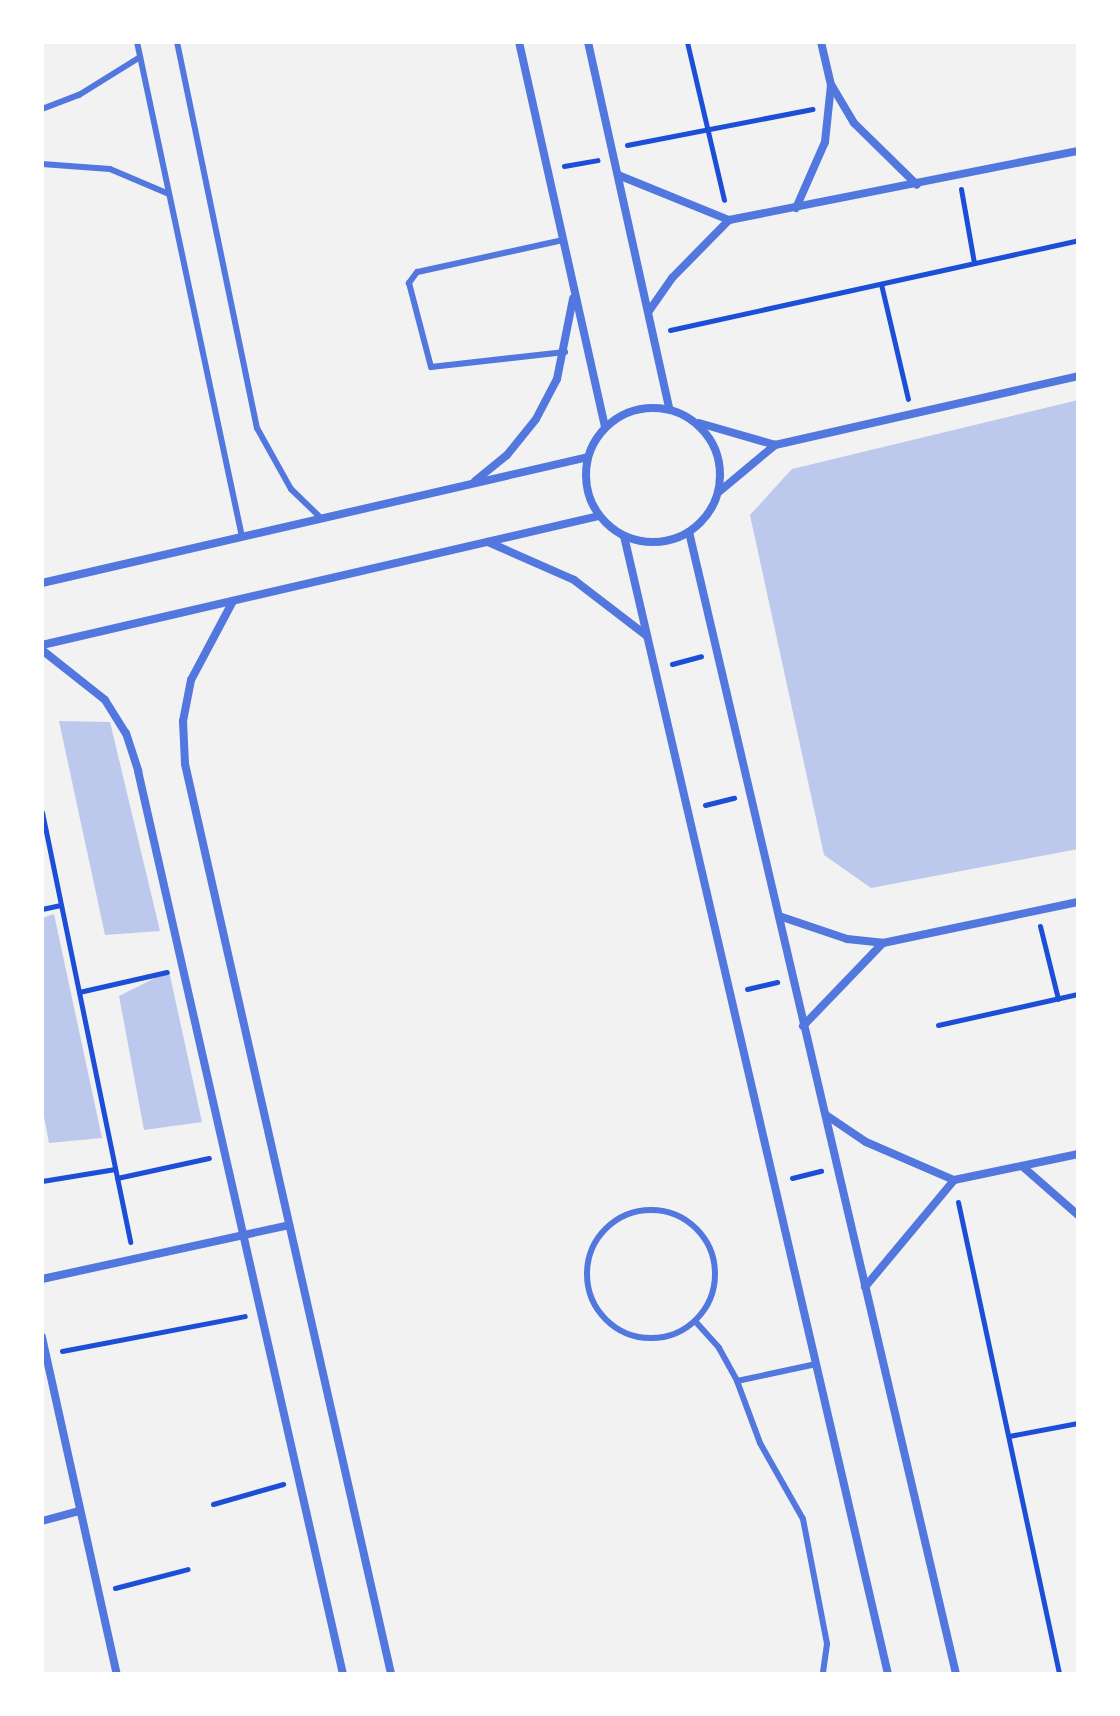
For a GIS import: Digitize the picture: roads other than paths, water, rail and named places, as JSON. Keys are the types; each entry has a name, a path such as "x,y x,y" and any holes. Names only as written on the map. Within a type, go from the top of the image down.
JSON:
{"street":[{"path":"519,42 605,427"},
{"path":"588,42 669,408"},
{"path":"796,208 825,142 831,85 821,42"},
{"path":"831,85 854,123 917,185"},
{"path":"618,175 729,220 959,177 1078,151"},
{"path":"649,311 689,258 729,220"},
{"path":"472,484 507,455 536,419 565,352 574,290"},
{"path":"775,445 697,422 669,408 635,411 605,427 588,457 589,495 599,516 624,536 646,542 689,532 703,521 719,492 775,445 1078,376"},
{"path":"697,422 713,442 721,466 719,492"},
{"path":"42,583 324,521 588,457"},
{"path":"42,647 599,516"},
{"path":"689,532 956,1674"},
{"path":"624,536 888,1674"},
{"path":"487,542 574,580 647,637"},
{"path":"233,601 191,680 183,721 185,764 391,1674"},
{"path":"42,647 105,700 126,733 183,968 343,1674"},
{"path":"779,916 847,939 883,943 1078,902"},
{"path":"803,1026 883,943"},
{"path":"826,1115 880,1150 954,1180 1078,1154"},
{"path":"1022,1166 1078,1215"},
{"path":"865,1287 954,1180"},
{"path":"42,1279 289,1225"},
{"path":"42,1337 117,1674"},
{"path":"42,1521 80,1511"}],"lane":[{"path":"137,42 242,537"},
{"path":"177,42 257,428 291,489 324,521"},
{"path":"42,109 90,89 140,57"},
{"path":"42,164 110,169 170,194"},
{"path":"563,240 417,272 409,283 431,367 565,352"},
{"path":"653,1209 685,1219 698,1230 708,1243 715,1276 705,1308 695,1321 666,1336 649,1338 617,1329 605,1318 592,1296 587,1272 593,1248 607,1227 621,1217 653,1209"},
{"path":"695,1321 719,1348 737,1381 760,1443 803,1519 827,1644 823,1674"},
{"path":"737,1381 816,1364"}]}
